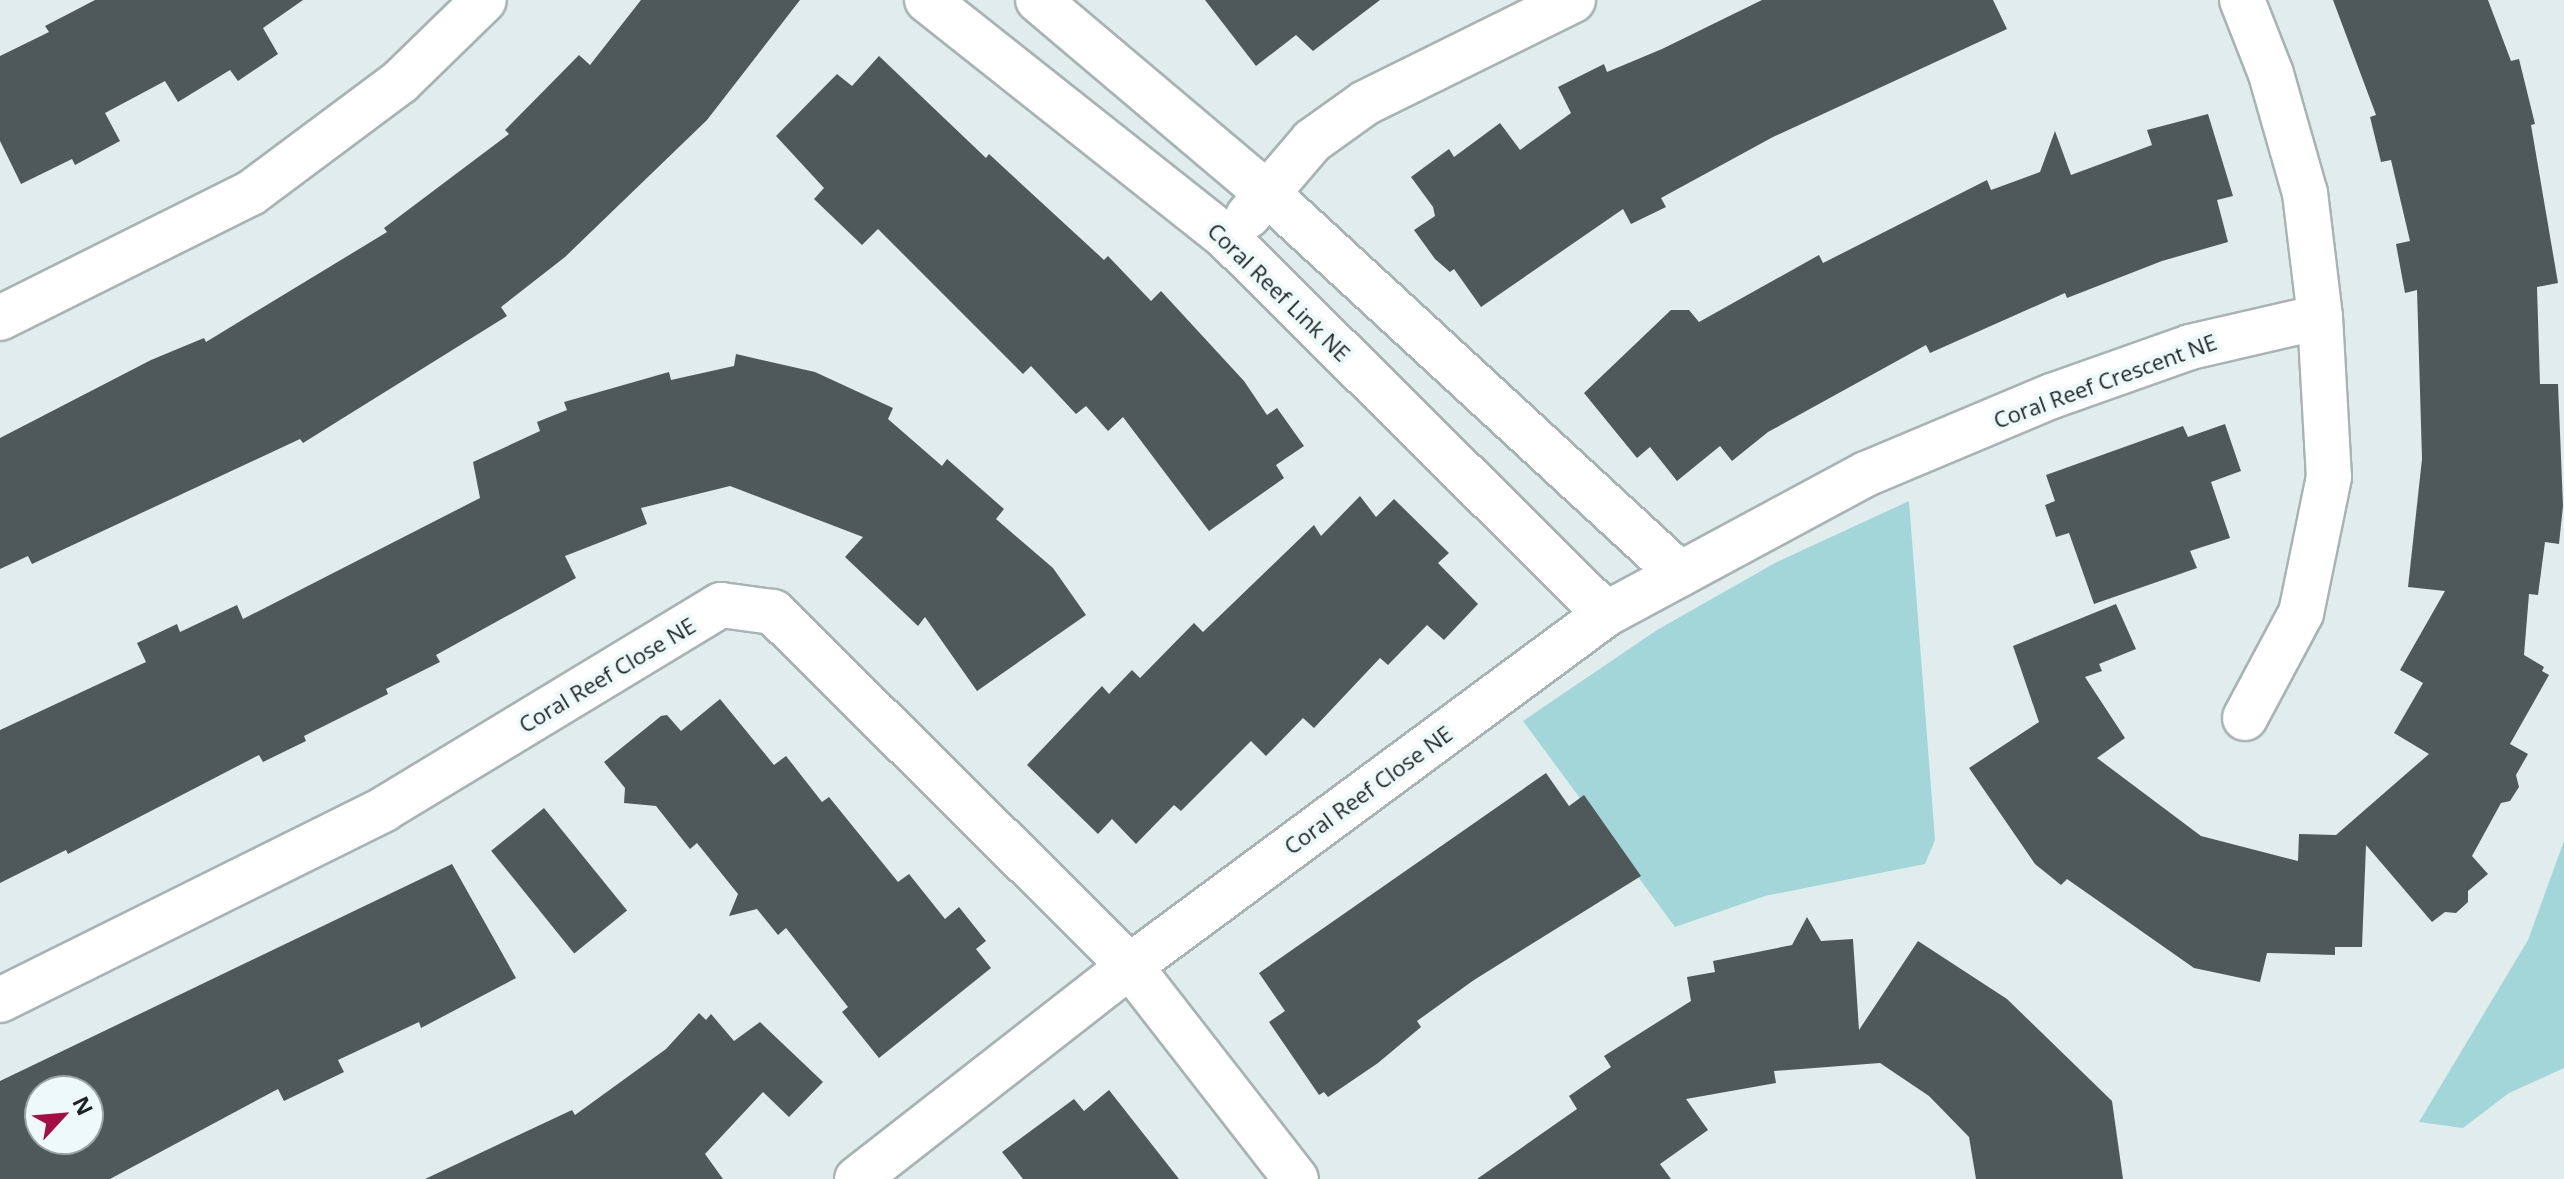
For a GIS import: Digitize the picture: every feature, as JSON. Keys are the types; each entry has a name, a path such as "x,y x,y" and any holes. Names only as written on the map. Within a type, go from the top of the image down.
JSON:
{"street":[{"path":"0,318 251,193 400,82 484,0"},
{"name":"Coral Reef Link NE","path":"927,0 1226,237 1606,614"},
{"path":"1038,0 1269,195 1680,574"},
{"path":"1226,237 1269,195 1312,141 1365,103 1573,0"},
{"path":"2242,0 2271,74 2305,193 2320,317 2329,477 2301,613 2245,718"},
{"name":"Coral Reef Crescent NE","path":"1606,614 1866,474 2052,396 2190,347 2320,317"},
{"name":"Coral Reef Close NE","path":"0,1000 384,809 721,605 773,612 1130,966"},
{"name":"Coral Reef Close NE","path":"857,1179 1130,966 1606,614"},
{"path":"1130,966 1296,1179"}],"shaded area":[{"path":"1909,501 1935,840 1925,864 1765,896 1675,927 1523,721 1657,630 1775,563"},
{"path":"2564,841 2564,1068 2509,1093 2463,1128 2419,1122 2528,940"}],"building":[{"path":"95,0 303,0 263,28 278,54 238,81 230,70 178,102 165,81 105,113 120,141 75,165 72,159 21,184 0,141 0,56 49,32 45,26"},
{"path":"641,0 800,0 707,120 565,257 501,307 507,316 303,443 300,439 32,564 28,556 0,569 0,438 151,360 204,338 206,342 387,232 384,228 509,134 505,130 579,55 590,65"},
{"path":"1205,0 1380,0 1313,51 1296,35 1256,66"},
{"path":"1762,0 1993,0 2007,29 1773,137 1661,198 1666,207 1631,224 1623,209 1481,307 1454,269 1450,272 1435,259 1414,230 1435,216 1433,207 1411,177 1449,149 1454,157 1500,123 1520,150 1571,113 1558,87 1604,64 1607,72 1662,49"},
{"path":"2333,0 2488,0 2511,61 2519,59 2535,124 2531,125 2558,283 2537,287 2540,384 2558,384 2563,506 2559,544 2545,542 2538,595 2529,594 2524,655 2544,667 2542,671 2549,675 2510,744 2528,754 2516,775 2519,787 2510,801 2501,803 2472,856 2488,874 2468,891 2468,902 2456,913 2445,912 2432,922 2366,845 2362,947 2335,947 2335,955 2267,953 2260,982 2194,968 2067,879 2061,885 2035,864 1969,768 2039,722 2013,646 2116,604 2136,649 2099,664 2102,671 2085,677 2125,738 2097,758 2201,836 2298,861 2299,834 2336,835 2429,754 2394,733 2423,683 2400,670 2445,591 2408,587 2422,459 2417,290 2405,293 2396,244 2410,241 2391,160 2381,162 2370,117 2376,115"},
{"path":"879,56 986,158 989,154 1104,260 1108,256 1151,301 1161,291 1244,381 1267,415 1277,408 1304,446 1276,465 1284,478 1209,531 1123,417 1108,431 1086,406 1076,414 1031,366 1023,374 878,229 862,245 814,199 824,188 776,136 837,74 852,86"},
{"path":"2208,114 2233,196 2217,200 2228,242 2162,261 2067,298 2065,293 1930,353 1926,345 1768,432 1732,461 1720,446 1677,481 1650,447 1637,458 1584,393 1671,310 1689,310 1699,322 1819,255 1823,263 1987,180 1991,190 2040,172 2055,131 2071,175 2152,145 2147,130"},
{"path":"736,354 815,372 893,408 888,419 942,466 947,459 1004,509 996,519 1053,568 1086,615 977,691 925,617 918,626 845,557 863,537 730,486 641,508 647,524 565,556 576,578 436,655 440,662 386,689 388,694 304,736 306,741 263,762 259,755 68,854 66,850 0,883 0,730 146,662 137,643 177,624 180,632 237,605 243,619 480,498 473,462 540,431 537,422 567,410 564,402 669,372 671,380 734,366"},
{"path":"2225,424 2241,471 2211,482 2230,538 2190,551 2197,568 2094,604 2069,533 2056,537 2045,505 2055,501 2046,475 2183,426 2188,437"},
{"path":"1360,496 1376,517 1394,499 1449,553 1438,563 1478,604 1444,640 1427,625 1388,665 1380,658 1314,728 1303,718 1266,756 1251,741 1181,811 1174,805 1136,844 1112,819 1098,834 1027,765 1102,686 1109,694 1132,670 1140,678 1194,623 1203,632 1314,525 1321,536"},
{"path":"720,699 774,765 786,756 822,802 829,797 898,882 909,874 945,919 959,907 986,941 976,949 991,968 879,1058 842,1012 848,1007 786,928 778,935 757,909 729,916 738,894 697,843 690,849 656,806 624,803 625,788 604,762 661,716 667,715 681,731"},
{"path":"1546,773 1569,806 1584,795 1641,876 1474,980 1417,1021 1421,1027 1378,1063 1328,1097 1324,1092 1319,1095 1269,1022 1285,1011 1259,973"},
{"path":"544,808 627,911 574,953 491,851"},
{"path":"452,864 516,978 421,1028 419,1022 338,1060 344,1072 284,1101 278,1089 110,1179 0,1179 0,1081"},
{"path":"1807,917 1821,941 1853,939 1859,1030 1918,941 2007,999 2112,1101 2123,1179 1976,1179 1969,1137 1929,1096 1880,1063 1774,1071 1776,1083 1686,1099 1708,1130 1660,1164 1671,1179 1477,1179 1577,1109 1569,1096 1611,1067 1604,1056 1691,1001 1687,977 1715,972 1713,961 1792,945"},
{"path":"699,1013 706,1020 711,1014 734,1041 760,1022 823,1082 789,1117 763,1092 705,1154 723,1179 425,1179 572,1110 575,1115 666,1049"},
{"path":"1109,1090 1179,1179 1023,1179 1002,1152 1074,1099 1084,1111"}]}
